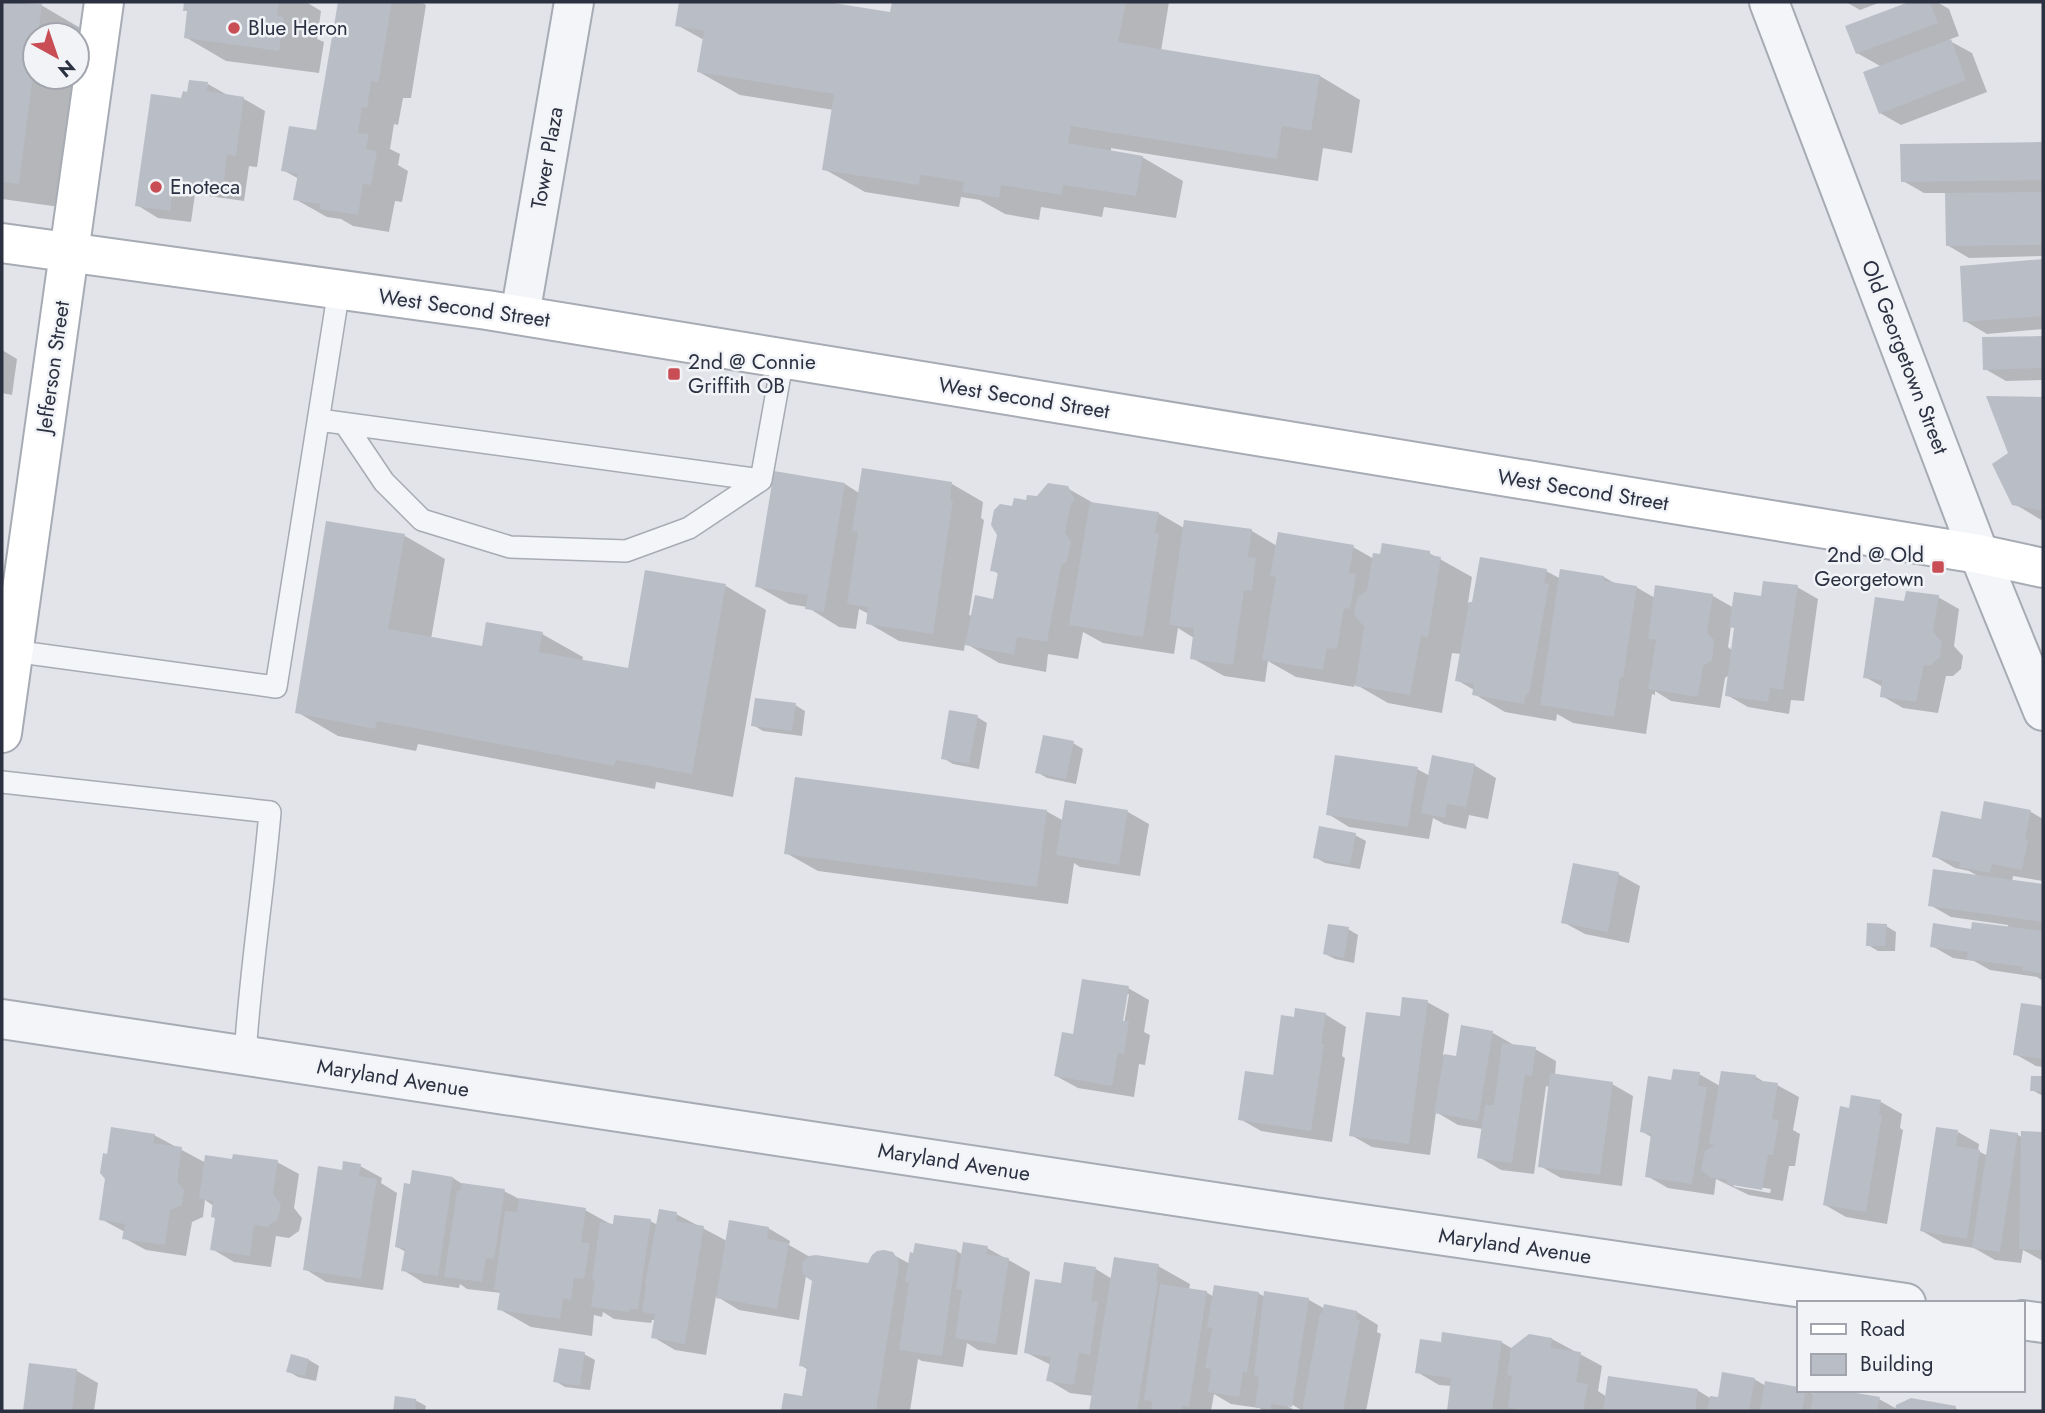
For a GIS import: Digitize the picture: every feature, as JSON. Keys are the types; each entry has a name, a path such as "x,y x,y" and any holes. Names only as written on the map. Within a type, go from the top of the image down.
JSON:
{"street":[{"name":"Jefferson Street","path":"2,733 104,2"},
{"name":"Tower Plaza","path":"520,315 574,2"},
{"name":"Old Georgetown Street","path":"1769,2 1979,554 2043,711"},
{"name":"West Second Street","path":"2,243 520,315 1979,554 2043,568"},
{"name":"Maryland Avenue","path":"2,1019 1314,1217 1892,1301"},
{"path":"2024,1320 2043,1323"}],"lane":[{"path":"13,651 276,687 339,289"},
{"path":"345,424 384,482 422,520 510,547 626,551 689,527 761,480 783,358"},
{"path":"319,421 761,480"},
{"path":"2,782 270,812 245,1056"}],"building":[{"path":"2,2 42,4 40,21 21,21 21,91 31,91 19,184 2,182"},
{"name":"Blue Heron","path":"184,2 279,2 277,16 284,17 279,51 184,38 187,11 183,11"},
{"path":"338,2 392,2 379,80 371,81 367,108 362,107 358,133 369,134 366,149 377,151 371,185 363,184 358,215 319,209 320,204 293,200 298,174 281,171 289,126 316,130"},
{"path":"679,2 827,2 890,12 892,2 1126,2 1118,42 1320,75 1311,131 1282,126 1277,159 1071,126 1068,143 1143,156 1136,196 1063,185 1062,195 1001,185 999,198 962,192 964,182 937,177 920,175 919,185 822,170 834,94 697,72 704,31 675,26"},
{"path":"1909,2 1930,2 1938,23 1856,54 1845,26"},
{"path":"1951,39 1966,80 1879,114 1863,72"},
{"path":"189,80 208,82 207,91 244,97 236,156 227,154 223,190 174,183 170,211 135,206 151,94 181,98 183,91 187,92"},
{"path":"2043,142 2043,180 1901,182 1900,144"},
{"path":"2043,192 2043,245 1946,246 1945,193"},
{"path":"2043,259 2043,316 1963,322 1960,266"},
{"path":"2043,336 2043,368 1983,370 1982,337"},
{"path":"1986,396 2043,397 2043,511 2012,505 1992,464 2008,453"},
{"path":"862,468 952,482 950,500 953,500 933,634 866,624 868,607 847,604 858,532 852,531"},
{"path":"774,471 845,483 824,612 805,609 808,595 755,587"},
{"path":"1048,483 1068,486 1075,500 1071,503 1065,533 1071,541 1067,561 1061,566 1047,642 1017,637 1014,655 965,645 975,595 993,599 998,572 990,571 997,535 991,525 994,510 1000,504 1012,506 1014,498 1026,500 1027,495 1037,496"},
{"path":"1090,502 1159,512 1155,533 1159,534 1143,637 1069,625"},
{"path":"1184,520 1252,529 1248,557 1256,558 1252,591 1244,590 1233,665 1190,659 1194,628 1169,625"},
{"path":"326,521 405,534 388,629 482,646 486,622 543,632 539,652 628,668 645,570 726,584 692,774 616,760 614,766 377,721 375,729 295,713"},
{"path":"1278,532 1354,545 1349,573 1356,574 1350,609 1344,608 1337,649 1327,648 1323,670 1262,660 1276,577 1270,576"},
{"path":"1382,543 1430,551 1430,555 1441,557 1428,637 1421,636 1410,695 1355,686 1364,627 1354,614 1357,598 1367,590 1373,553 1380,554"},
{"path":"1480,557 1547,569 1544,583 1549,584 1529,694 1526,694 1524,704 1472,695 1474,684 1455,681"},
{"path":"1560,569 1604,576 1604,581 1637,586 1623,678 1620,677 1614,717 1540,705"},
{"path":"1763,581 1798,585 1783,690 1770,688 1768,702 1725,696 1734,628 1729,627 1734,592 1761,596"},
{"path":"1655,585 1713,594 1707,633 1714,640 1712,660 1703,666 1698,697 1648,689 1656,640 1648,639"},
{"path":"1906,591 1939,595 1933,632 1942,642 1940,657 1931,665 1924,665 1916,702 1880,697 1882,680 1863,678 1875,597 1904,601"},
{"path":"755,698 796,703 792,731 751,726"},
{"path":"949,710 978,715 969,764 941,759"},
{"path":"1043,735 1074,741 1066,779 1035,773"},
{"path":"1335,755 1418,767 1408,827 1326,815"},
{"path":"1432,755 1475,764 1466,807 1447,804 1445,818 1421,813"},
{"path":"795,777 1047,810 1037,887 784,854"},
{"path":"1065,800 1128,810 1119,865 1056,855"},
{"path":"1984,801 2031,810 2022,870 1992,864 1990,873 1959,867 1960,862 1932,857 1941,811 1981,819"},
{"path":"1319,826 1356,833 1350,865 1313,858"},
{"path":"1573,863 1619,872 1608,932 1561,923"},
{"path":"1933,869 2043,884 2043,922 1928,906"},
{"path":"1972,922 2043,931 2043,974 2022,970 2023,967 1966,959 1968,952 1930,947 1933,923 1971,929"},
{"path":"1867,923 1887,924 1885,946 1866,946"},
{"path":"1328,924 1349,927 1344,958 1323,954"},
{"path":"1082,979 1129,986 1123,1021 1129,1021 1124,1054 1118,1053 1112,1086 1054,1076 1062,1032 1073,1034"},
{"path":"1402,997 1428,1000 1409,1144 1349,1136 1366,1012 1400,1016"},
{"path":"2021,1003 2043,1006 2043,1059 2013,1055"},
{"path":"1295,1008 1326,1013 1311,1131 1238,1120 1245,1071 1273,1075 1281,1015 1294,1017"},
{"path":"1461,1025 1493,1031 1478,1121 1434,1113 1444,1054 1456,1056"},
{"path":"1502,1043 1536,1047 1532,1076 1525,1075 1512,1163 1477,1158 1485,1105 1494,1105"},
{"path":"1673,1069 1700,1072 1698,1086 1707,1087 1692,1184 1645,1177 1651,1134 1640,1132 1648,1076 1671,1080"},
{"path":"1721,1071 1756,1075 1755,1080 1778,1083 1772,1119 1779,1120 1773,1155 1768,1155 1762,1190 1726,1184 1727,1180 1711,1178 1701,1170 1705,1151 1715,1145 1709,1144"},
{"path":"1550,1073 1613,1082 1600,1175 1538,1167"},
{"path":"2031,1076 2043,1076 2043,1091 2030,1091"},
{"path":"1851,1095 1881,1100 1879,1115 1882,1115 1866,1212 1823,1205 1840,1106 1849,1108"},
{"path":"111,1127 155,1134 153,1143 182,1147 177,1181 184,1190 182,1205 170,1210 165,1245 122,1239 125,1224 99,1220 105,1179 100,1173 103,1153 107,1154"},
{"path":"1936,1127 1958,1130 1956,1146 1980,1150 1967,1239 1920,1231"},
{"path":"1990,1129 2018,1133 2000,1252 1972,1248"},
{"path":"2021,1131 2043,1132 2043,1250 2019,1249"},
{"path":"233,1154 278,1160 273,1194 281,1204 278,1219 267,1227 254,1225 250,1256 210,1250 215,1218 211,1217 213,1201 199,1199 205,1155 232,1159"},
{"path":"343,1161 361,1164 359,1176 377,1179 361,1279 303,1270 318,1166 342,1170"},
{"path":"412,1170 453,1177 438,1276 401,1271 405,1249 395,1247 404,1183 410,1184"},
{"path":"462,1183 505,1189 494,1259 486,1258 482,1282 444,1277 457,1191 460,1191"},
{"path":"519,1198 586,1208 581,1242 590,1243 584,1279 574,1278 571,1300 563,1298 560,1319 497,1310 500,1291 494,1289 505,1211 517,1212"},
{"path":"659,1209 677,1212 676,1221 704,1226 685,1344 651,1338 655,1314 642,1312"},
{"path":"614,1215 651,1219 638,1309 630,1309 629,1312 591,1307 600,1222 613,1224"},
{"path":"729,1220 769,1227 767,1239 789,1243 777,1309 716,1298"},
{"path":"963,1242 988,1246 986,1254 1009,1258 996,1344 955,1338 962,1290 956,1289"},
{"path":"915,1243 957,1250 942,1356 899,1350 909,1282 905,1282 910,1252 913,1253"},
{"path":"884,1250 893,1252 899,1266 876,1411 781,1411 784,1393 802,1396 807,1367 799,1366 812,1281 803,1273 803,1261 816,1255 868,1263 872,1255"},
{"path":"1114,1257 1159,1264 1158,1282 1137,1411 1089,1411"},
{"path":"1064,1262 1096,1267 1091,1301 1098,1302 1090,1355 1079,1353 1074,1385 1046,1381 1051,1357 1024,1353 1035,1279 1061,1283"},
{"path":"1160,1284 1207,1291 1189,1407 1182,1406 1181,1411 1151,1411 1152,1401 1144,1400"},
{"path":"1214,1285 1259,1292 1247,1373 1243,1372 1239,1397 1208,1392 1211,1369 1205,1368 1212,1328 1207,1327"},
{"path":"1264,1291 1309,1298 1292,1407 1271,1404 1271,1410 1255,1407 1259,1377 1254,1376"},
{"path":"1324,1304 1357,1311 1356,1320 1360,1320 1343,1411 1302,1411 1320,1313"},
{"path":"1442,1332 1502,1341 1492,1411 1447,1411 1451,1378 1415,1373 1420,1339 1441,1342"},
{"path":"1529,1334 1552,1338 1551,1348 1581,1352 1576,1382 1588,1384 1583,1411 1516,1411 1508,1408 1512,1376 1507,1375 1511,1348"},
{"path":"559,1348 585,1352 580,1386 553,1382"},
{"path":"291,1354 309,1359 305,1376 286,1372"},
{"path":"29,1363 77,1369 72,1411 23,1411"},
{"path":"1722,1372 1755,1378 1749,1411 1707,1411 1710,1396 1718,1397"},
{"path":"1608,1376 1698,1389 1695,1411 1603,1411"},
{"path":"1765,1381 1797,1387 1797,1392 1806,1392 1802,1411 1760,1411"},
{"path":"1814,1392 1851,1392 1880,1397 1877,1411 1810,1411"},
{"path":"395,1396 416,1399 415,1411 393,1411"},
{"path":"1911,1398 1956,1406 1955,1411 1895,1411 1896,1405"}],"place":[{"name":"Blue Heron","path":"234,28"},
{"name":"Enoteca","path":"156,187"},
{"name":"2nd @ Connie Griffith OB","path":"674,374"},
{"name":"2nd @ Old Georgetown","path":"1938,567"}]}
